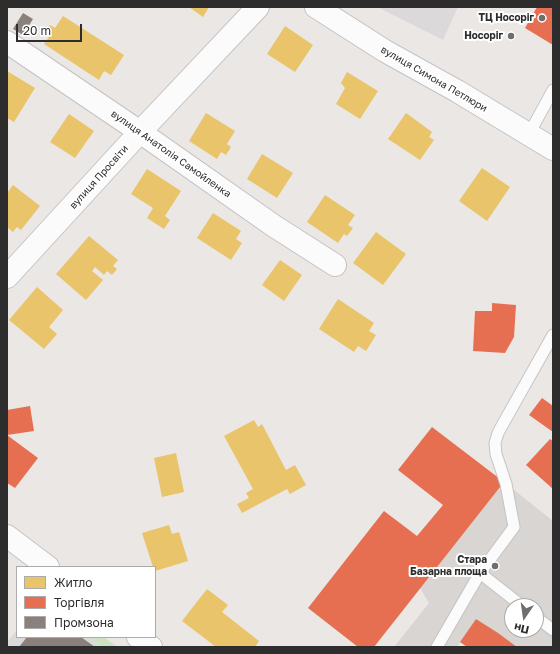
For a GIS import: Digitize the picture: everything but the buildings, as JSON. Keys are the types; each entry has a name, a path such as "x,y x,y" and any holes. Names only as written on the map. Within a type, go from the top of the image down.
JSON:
{"street":[{"name":"вулиця Просвіти","path":"7,278 140,132 258,7"},
{"name":"вулиця Симона Петлюри","path":"316,7 379,47 450,87 553,149"},
{"name":"вулиця Анатолія Самойленка","path":"7,42 140,132 274,226 335,265"},
{"path":"7,536 47,566"},
{"path":"139,638 151,647"}],"lane":[{"path":"529,134 553,90"},
{"path":"437,647 480,573 514,527 506,484 496,454 495,443 504,422 551,342"},
{"path":"480,573 512,598"},
{"path":"544,623 553,630"}],"shaded area":[{"path":"377,7 458,7 443,40"},
{"name":"Стара Базарна площа","path":"504,482 553,521 553,647 517,647 476,619 457,647 394,647 429,603 420,588"},
{"path":"16,631 16,638 90,638 102,647 7,647 7,642"}],"green space":[{"path":"90,638 105,638 117,647 102,647"}],"place":[{"name":"ТЦ Носоріг","path":"542,18"},
{"name":"Носоріг","path":"511,36"},
{"name":"Стара Базарна площа","path":"495,566"}]}
